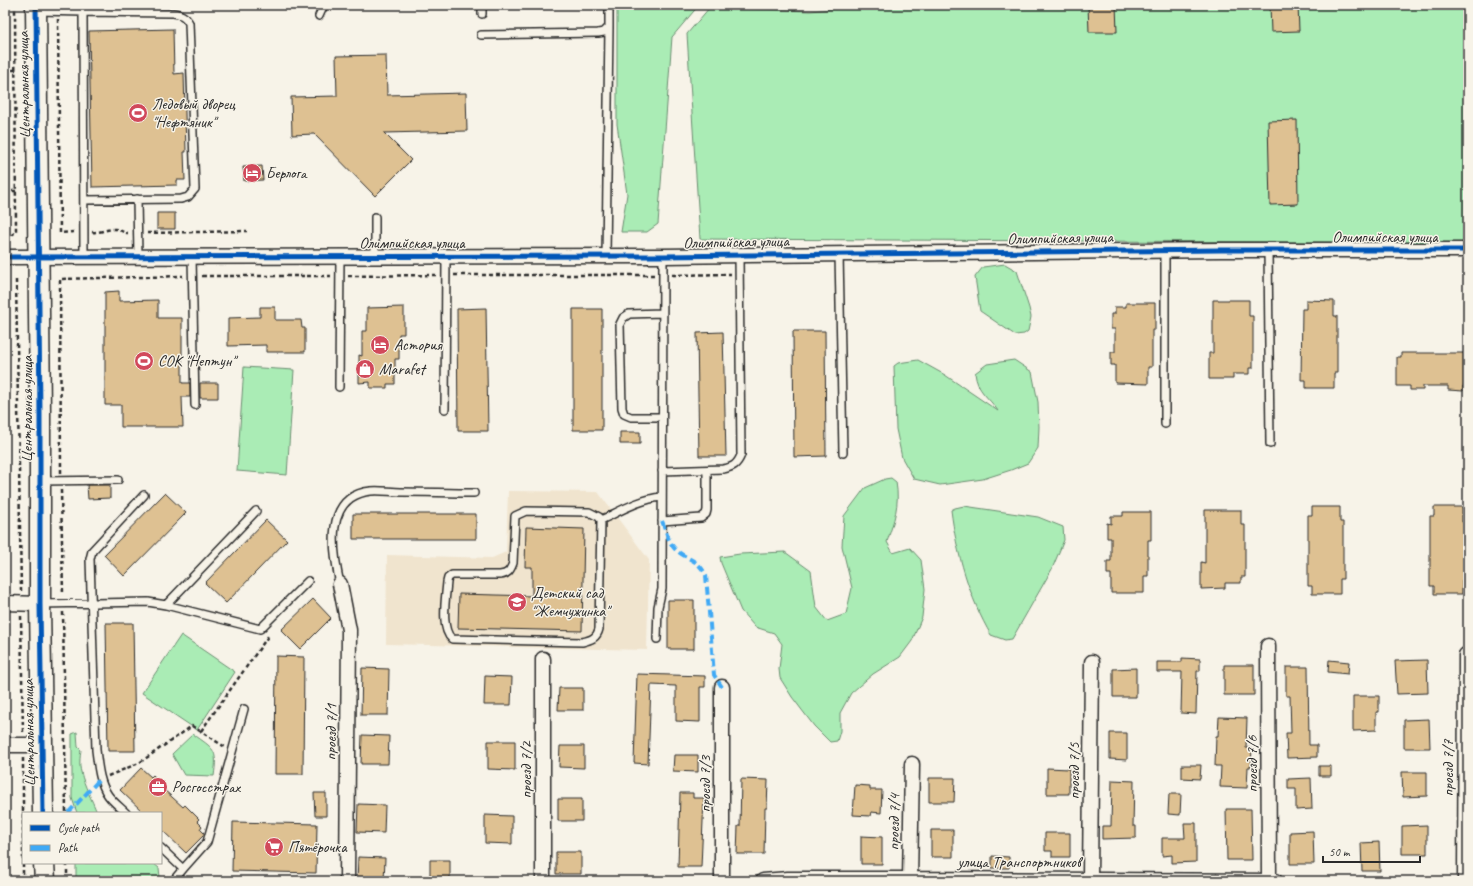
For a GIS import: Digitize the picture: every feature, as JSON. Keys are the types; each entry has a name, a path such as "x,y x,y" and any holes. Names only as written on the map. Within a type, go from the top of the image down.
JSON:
{"street":[{"name":"Центральная улица","path":"36,8 40,481 31,604 32,745 43,812"},
{"name":"Олимпийская улица","path":"5,258 663,256 1268,249 1468,250"},
{"name":"проезд 7/1","path":"340,584 349,630 347,881"},
{"path":"5,603 31,604"},
{"name":"проезд 7/6","path":"1268,646 1269,881"},
{"name":"проезд 7/7","path":"1465,881 1466,655"},
{"name":"проезд 7/2","path":"543,659 543,881"},
{"name":"проезд 7/5","path":"1090,880 1092,662"},
{"name":"проезд 7/3","path":"722,687 722,881"},
{"path":"5,745 32,745"},
{"name":"проезд 7/4","path":"910,880 912,764"},
{"path":"44,864 45,881"},
{"name":"улица Транспортников","path":"764,881 788,879 1275,881"}],"lane":[{"path":"319,16 324,5"},
{"path":"482,5 482,14"},
{"path":"606,256 609,5"},
{"path":"36,8 58,11 180,14 185,17 189,23 195,189 188,197 182,199 84,200"},
{"path":"83,12 84,257"},
{"path":"481,35 598,34 604,32 608,27"},
{"path":"137,199 138,257"},
{"path":"375,217 375,256"},
{"path":"1268,249 1270,444"},
{"path":"1165,250 1165,424"},
{"path":"839,254 843,454"},
{"path":"662,471 732,468 738,463 741,455 739,255"},
{"path":"339,387 340,256"},
{"path":"445,409 446,256"},
{"path":"658,639 658,607 662,589 663,256"},
{"path":"192,257 195,405"},
{"path":"662,313 629,314 623,318 620,324 622,408 624,414 631,417 662,417"},
{"path":"662,521 701,518 706,514 707,470"},
{"path":"40,481 118,480"},
{"path":"340,584 335,562 334,528 340,510 353,498 370,492 474,493"},
{"path":"125,812 108,796 100,779 96,750 90,559 92,551 144,495"},
{"path":"601,520 640,502 652,498 662,497"},
{"path":"166,605 256,511"},
{"path":"526,511 589,512 599,516 601,520 599,629 598,634 594,638 582,642 452,639 448,636 445,624 448,578 452,575 507,574 511,570 513,563 515,516 526,511"},
{"path":"31,604 148,602 166,605 260,629 308,581"},
{"path":"172,881 207,842 244,709"},
{"path":"162,849 183,870"}],"path":[{"path":"5,238 16,232 15,5"},
{"path":"58,11 60,233 96,232 118,229 124,233 247,231"},
{"path":"5,70 16,70"},
{"path":"5,191 17,191"},
{"path":"60,414 60,279 192,276 663,275 740,273"},
{"path":"16,280 31,604 32,745 28,812"},
{"path":"201,731 277,624 270,618"},
{"path":"100,779 138,763 192,726 232,751"},
{"path":"23,881 24,864"},
{"path":"67,864 67,881"}],"shaded area":[{"name":"Детский сад \"Жемчужинка\"","path":"508,491 598,492 649,560 647,650 386,644 387,555 492,558 506,552"}],"green space":[{"path":"617,5 699,5 672,37 658,224 647,232 621,232 627,194 617,124"},
{"path":"877,5 1468,5 1468,243 700,239 687,34 710,7 810,11"},
{"path":"1005,264 1017,271 1029,308 1031,317 1028,331 1024,334 1015,335 980,311 975,277 983,267"},
{"path":"918,360 945,375 998,411 981,390 976,380 975,373 987,364 1014,360 1032,372 1038,402 1039,427 1038,448 1028,463 983,479 940,485 914,479 902,458 896,429 894,366 898,363"},
{"path":"244,367 294,370 287,475 237,471"},
{"path":"891,478 896,482 897,505 887,542 893,553 910,548 921,560 925,589 922,617 912,641 900,657 873,674 851,693 840,713 840,731 837,741 830,742 814,726 780,678 779,669 782,644 774,633 755,627 741,611 721,563 720,557 740,554 785,552 811,571 816,607 827,621 846,614 852,588 842,546 844,516 865,488 885,479"},
{"path":"964,506 1038,517 1063,527 1064,540 1052,569 1012,639 1005,640 991,635 970,591 956,542 951,510"},
{"path":"181,635 235,672 197,730 142,693"},
{"path":"77,732 78,747 81,750 81,772 97,812 77,812 72,798 72,734"},
{"path":"193,734 213,750 215,755 214,776 184,775 172,754"},
{"path":"76,864 154,864 159,868 160,877 155,881 78,881 76,878"}],"building":[{"path":"1088,5 1116,5 1117,32 1089,32"},
{"path":"1270,5 1298,5 1299,31 1271,32"},
{"name":"Ледовый дворец \"Нефтяник\"","path":"173,29 174,74 184,73 186,152 184,152 185,180 177,180 177,185 92,187 89,31"},
{"path":"386,55 387,95 466,93 467,131 384,133 411,160 375,196 314,134 292,135 291,97 337,96 336,56"},
{"path":"1297,120 1298,204 1270,205 1268,121"},
{"path":"262,166 263,180 244,181 243,167"},
{"path":"157,213 175,213 175,229 157,229"},
{"name":"СОК \"Нептун\"","path":"119,291 119,301 158,300 158,318 182,318 182,383 190,383 190,397 182,397 183,427 121,427 121,405 105,405 105,292"},
{"path":"1213,300 1249,300 1249,316 1253,316 1253,368 1249,368 1249,374 1233,374 1233,379 1209,379 1209,353 1213,353"},
{"path":"1306,300 1334,301 1334,316 1337,316 1337,373 1334,373 1334,388 1306,388 1306,380 1301,380 1302,309 1306,309"},
{"path":"1126,303 1155,303 1155,330 1152,330 1152,367 1148,367 1148,384 1115,383 1115,365 1111,365 1111,352 1115,352 1115,329 1111,329 1111,314 1115,314 1115,307 1126,307"},
{"path":"260,307 275,307 275,320 301,320 302,328 305,328 305,352 266,352 266,345 228,346 228,318 260,317"},
{"name":"Астория","path":"404,307 404,334 399,334 399,359 395,359 395,384 387,384 387,388 370,388 370,382 359,383 359,355 362,356 362,331 367,331 367,308"},
{"path":"486,308 488,431 458,431 457,309"},
{"path":"573,309 602,309 602,430 573,430"},
{"path":"793,331 825,331 826,456 794,457"},
{"path":"723,332 726,456 699,456 697,333"},
{"path":"1401,353 1468,353 1468,386 1463,386 1463,391 1448,390 1448,386 1423,386 1423,390 1410,390 1410,386 1397,386 1397,357 1401,357"},
{"path":"200,383 218,383 218,398 200,398"},
{"path":"620,432 640,432 640,444 620,444"},
{"path":"87,485 110,485 110,498 88,499"},
{"path":"165,493 186,513 124,576 104,555"},
{"path":"1312,507 1340,507 1340,522 1343,522 1343,579 1340,579 1340,594 1312,594 1312,586 1308,586 1308,515 1312,515"},
{"path":"1434,507 1462,507 1462,522 1465,522 1466,545 1465,580 1462,580 1462,594 1434,594 1434,586 1430,586 1430,516 1434,516"},
{"path":"1205,510 1241,510 1241,525 1245,525 1245,577 1241,577 1241,583 1225,583 1225,588 1201,589 1201,562 1205,563"},
{"path":"1123,512 1151,512 1151,540 1148,540 1148,576 1144,576 1144,593 1111,593 1111,574 1107,574 1107,561 1111,561 1111,538 1107,538 1107,523 1111,524 1111,516 1123,516"},
{"path":"353,514 476,514 476,539 353,539"},
{"path":"266,520 287,540 226,603 205,583"},
{"path":"526,527 584,529 582,631 458,628 459,594 532,596 532,567 525,567"},
{"path":"313,599 331,618 300,649 281,630"},
{"path":"668,600 694,600 694,649 668,649"},
{"path":"106,623 133,623 135,751 108,751"},
{"path":"276,656 304,657 303,774 275,774"},
{"path":"1182,658 1200,659 1200,671 1197,671 1196,714 1181,713 1182,672 1157,672 1157,662 1182,662"},
{"path":"1329,660 1349,662 1348,674 1328,672"},
{"path":"1427,660 1428,693 1397,694 1395,661"},
{"path":"1224,665 1254,665 1254,695 1224,695"},
{"path":"1286,667 1308,667 1309,745 1317,745 1317,757 1287,758 1286,733 1291,733 1290,696 1286,696"},
{"path":"362,668 389,669 388,715 361,715"},
{"path":"1136,668 1136,697 1113,697 1113,669"},
{"path":"637,674 705,676 705,687 700,687 700,722 676,721 676,686 651,685 648,764 634,763"},
{"path":"485,676 512,677 511,705 484,705"},
{"path":"559,688 583,688 583,710 558,710"},
{"path":"1353,696 1379,696 1379,712 1376,712 1376,730 1353,731"},
{"path":"1219,717 1247,718 1246,748 1252,748 1251,767 1248,767 1247,788 1220,787 1221,766 1215,766 1216,736 1218,736"},
{"path":"1429,719 1430,748 1404,748 1404,720"},
{"path":"1110,733 1127,733 1127,760 1110,759"},
{"path":"362,735 389,736 388,764 361,764"},
{"path":"488,741 515,741 515,770 488,769"},
{"path":"560,746 584,746 584,768 559,767"},
{"path":"674,755 698,755 698,772 673,771"},
{"path":"1182,765 1201,765 1200,779 1182,778"},
{"path":"1319,766 1331,766 1331,776 1319,776"},
{"path":"141,768 151,777 153,775 164,786 162,788 183,807 185,805 199,819 197,821 202,826 200,829 204,835 186,853 162,830 162,812 143,812 120,790"},
{"path":"1047,768 1069,769 1069,794 1047,794"},
{"path":"1402,772 1427,772 1427,796 1403,797"},
{"path":"929,778 955,778 954,802 929,802"},
{"path":"1311,778 1312,809 1296,810 1296,789 1288,789 1288,779"},
{"path":"741,779 768,780 767,808 765,808 764,854 737,854 738,826 740,826"},
{"path":"1112,780 1134,781 1133,826 1136,826 1136,838 1102,839 1102,826 1111,826"},
{"path":"855,785 870,786 870,790 882,790 881,813 871,812 870,816 853,815"},
{"path":"314,793 326,793 326,816 315,816"},
{"path":"680,793 693,793 693,798 704,798 701,867 678,867"},
{"path":"1169,794 1181,794 1180,815 1168,814"},
{"path":"558,799 582,799 582,821 558,821"},
{"path":"358,804 385,805 384,833 357,832"},
{"path":"1226,809 1251,809 1252,860 1227,860"},
{"path":"485,815 512,816 512,844 485,843"},
{"name":"Пятёрочка","path":"233,822 317,824 316,873 232,871"},
{"path":"1184,823 1196,823 1196,862 1172,863 1172,855 1162,856 1162,838 1185,838"},
{"path":"1427,825 1427,854 1402,854 1402,826"},
{"path":"931,830 953,830 953,857 931,857"},
{"path":"1313,831 1314,864 1290,864 1290,832"},
{"path":"1045,833 1070,833 1070,857 1052,857 1052,851 1045,851"},
{"path":"861,836 882,837 882,864 861,864"},
{"path":"1379,842 1380,871 1362,871 1361,843"},
{"path":"556,852 581,852 581,874 556,874"},
{"path":"992,856 1009,857 1009,868 992,868"},
{"path":"358,857 385,858 384,881 357,881"},
{"path":"430,860 450,860 450,881 430,881"}],"marked path":[{"path":"662,521 669,539 675,549 699,565 706,575 714,675 722,687"},
{"path":"69,812 100,779"}],"cycle path":[{"path":"36,5 43,812"},
{"path":"5,257 663,256 1221,250 1468,250"}],"place":[{"name":"Ледовый дворец \"Нефтяник\"","path":"138,113"},
{"name":"Берлога","path":"252,173"},
{"name":"Астория","path":"380,345"},
{"name":"СОК \"Нептун\"","path":"144,361"},
{"name":"Marafet","path":"365,369"},
{"name":"Детский сад \"Жемчужинка\"","path":"517,602"},
{"name":"Росгосстрах","path":"158,787"},
{"name":"Пятёрочка","path":"274,847"}]}
